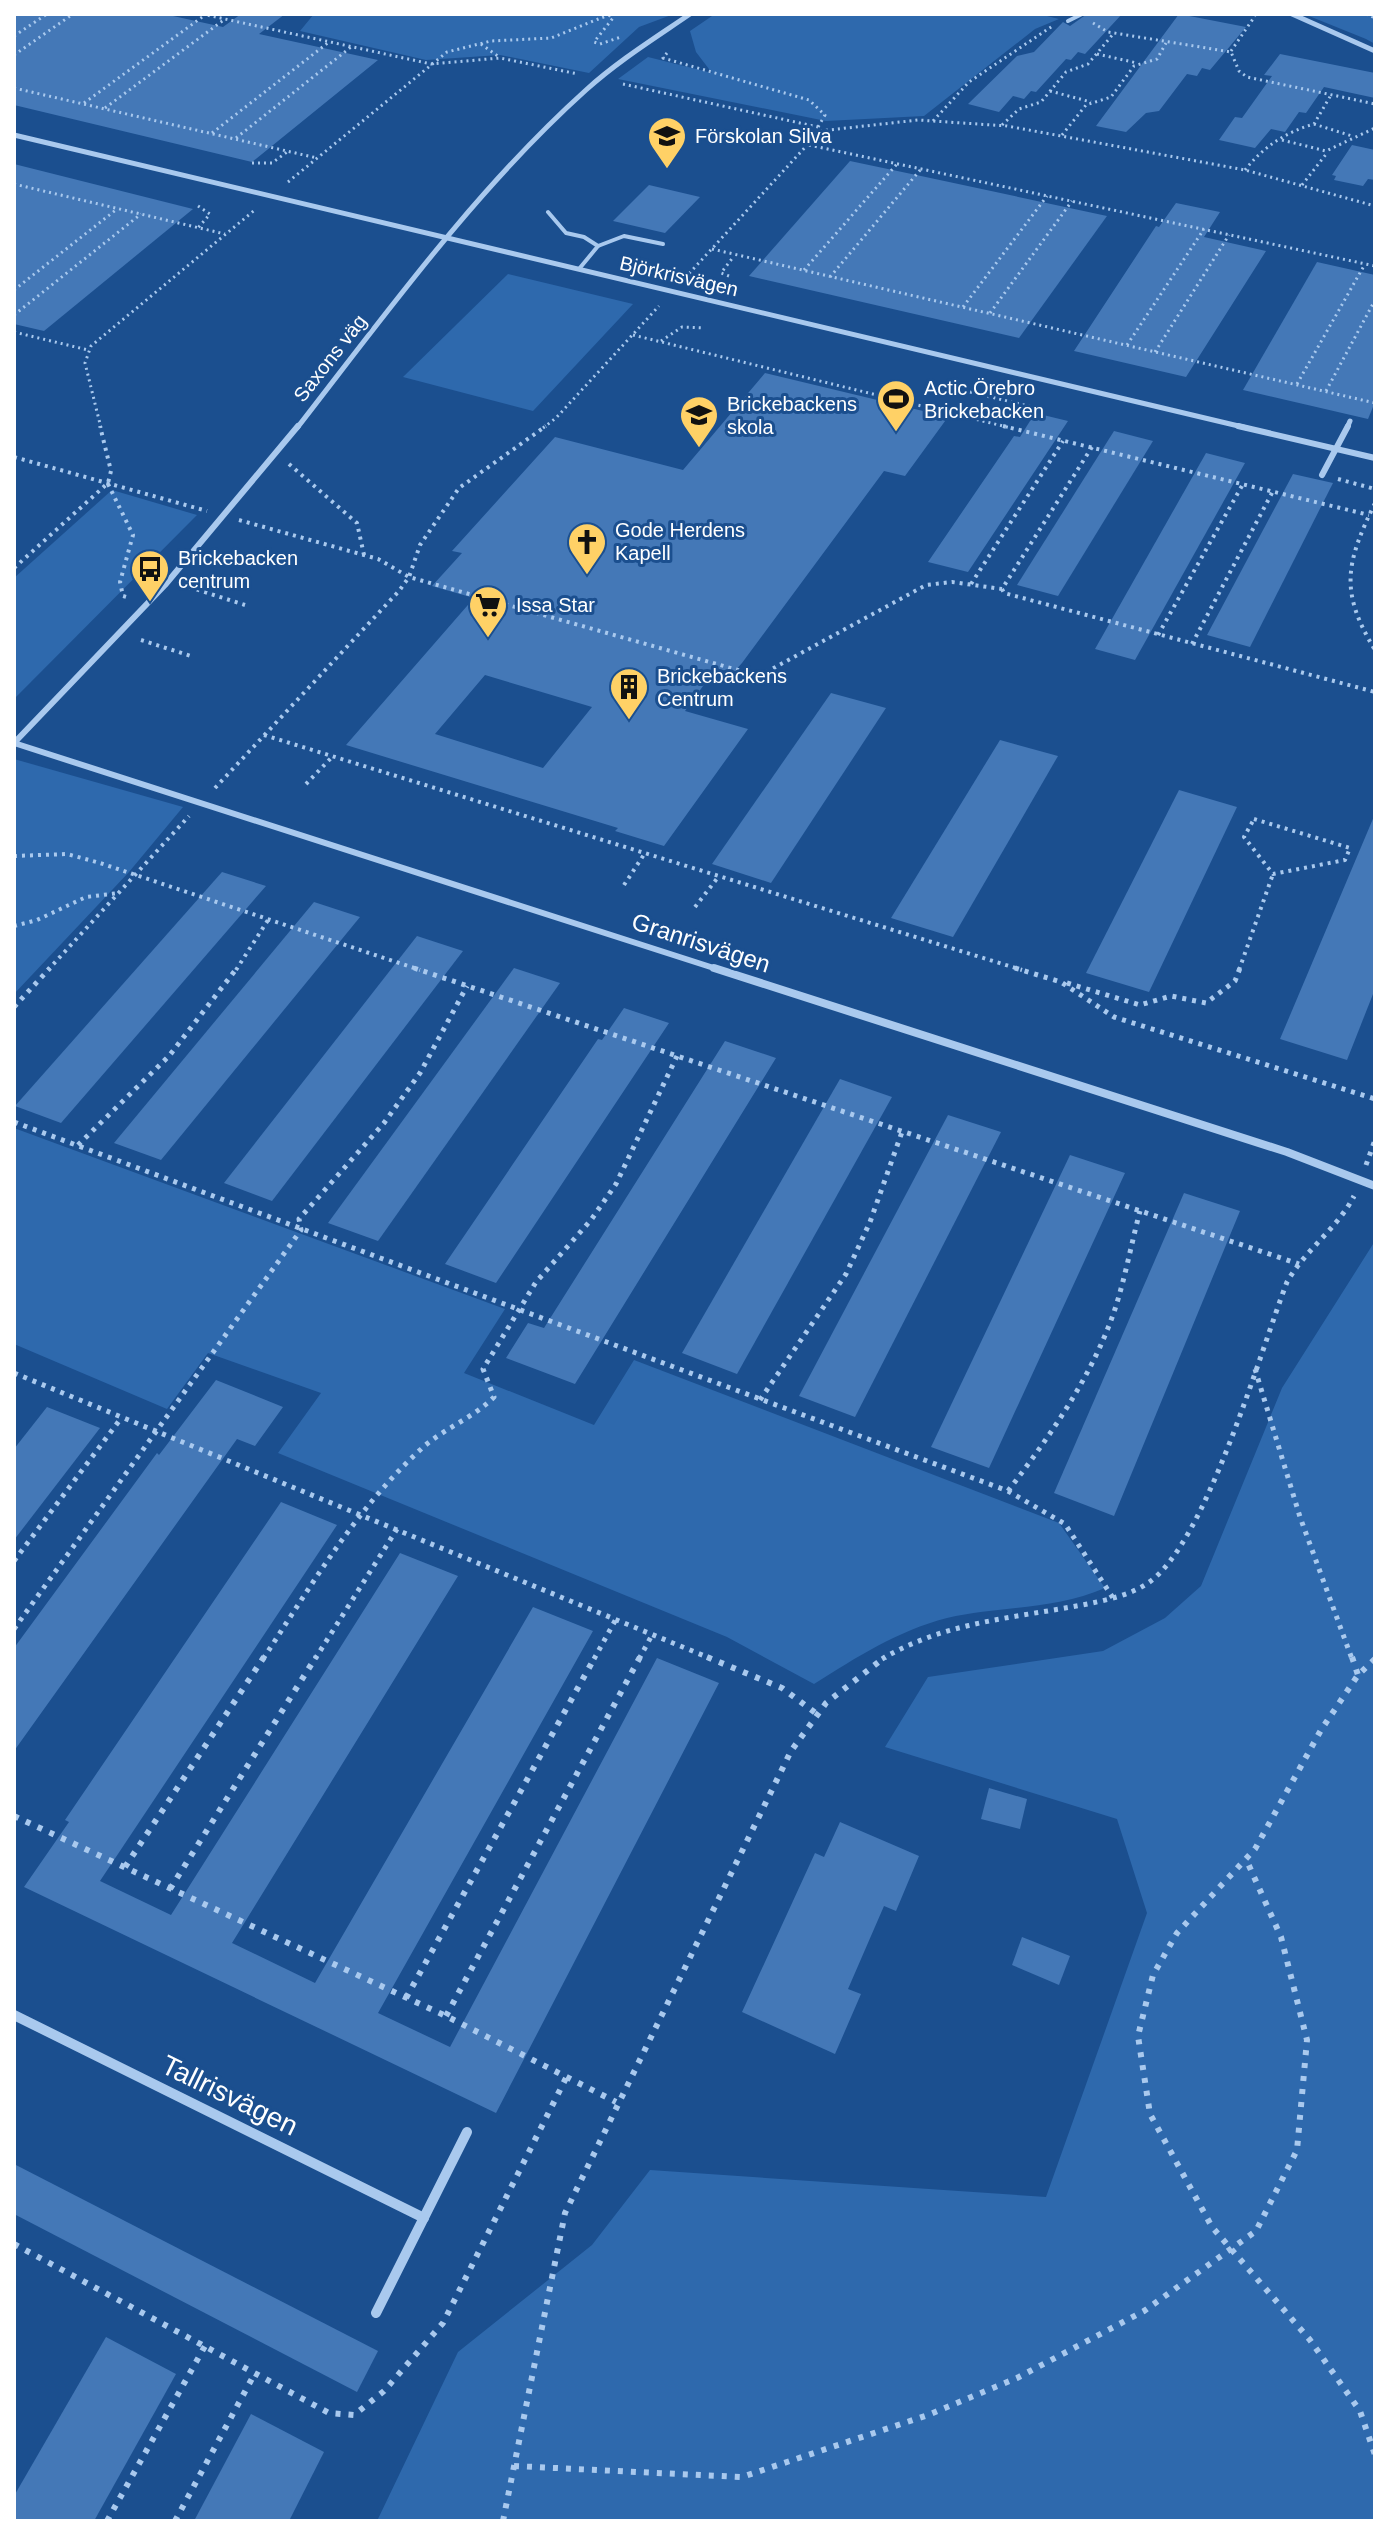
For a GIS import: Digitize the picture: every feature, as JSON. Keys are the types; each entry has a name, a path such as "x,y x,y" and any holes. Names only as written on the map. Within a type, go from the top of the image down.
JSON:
{"street":[{"name":"Saxons väg","path":"14,743 150,603 276,453 448,238 525,149 588,88 690,14"},
{"path":"1292,14 1375,51"},
{"name":"Björkrisvägen","path":"14,135 1375,458"},
{"path":"1322,475 1350,421"},
{"name":"Granrisvägen","path":"14,743 1287,1152 1375,1186"},
{"name":"Tallrisvägen","path":"14,2015 424,2218"},
{"path":"376,2313 467,2132"}],"lane":[{"path":"1068,21 1080,15"},
{"path":"548,212 566,233 584,237 598,246"},
{"path":"579,269 598,246 624,236 663,244"}],"path":[{"path":"14,36 47,14"},
{"path":"14,55 73,14"},
{"path":"83,103 204,14 431,64 500,58 579,75"},
{"path":"285,185 447,52 480,43 551,38 611,14"},
{"path":"1366,14 1375,18"},
{"path":"1080,15 1114,33 1231,52"},
{"path":"1231,52 1255,16"},
{"path":"104,109 225,19"},
{"path":"933,121 960,90 1006,55 1039,32 1068,21"},
{"path":"1002,125 1019,109 1039,103 1066,72 1086,66 1114,33"},
{"path":"212,133 329,42"},
{"path":"480,43 500,58"},
{"path":"1097,54 1138,63 1157,59 1166,43"},
{"path":"236,139 352,47"},
{"path":"671,48 663,58 809,100 825,115 808,144 683,280"},
{"path":"1231,52 1239,71 1247,77 1375,104"},
{"path":"1050,91 1092,102 1111,97 1138,63"},
{"path":"629,85 819,129 933,121 1002,125 1245,170 1375,206"},
{"path":"14,88 317,158"},
{"path":"1314,124 1331,95"},
{"path":"1062,135 1092,102"},
{"path":"1245,170 1261,149 1281,140 1292,130 1314,124 1352,136"},
{"path":"1302,185 1328,153 1343,147 1352,136 1375,128"},
{"path":"1281,140 1328,153"},
{"path":"808,144 1375,266"},
{"path":"252,163 272,163 288,151"},
{"path":"804,270 897,164"},
{"path":"830,277 921,169"},
{"path":"14,184 225,234"},
{"path":"963,307 1047,196"},
{"path":"990,313 1072,201"},
{"path":"14,568 108,483 111,471 85,363 88,350 260,205"},
{"path":"198,206 210,214 198,228"},
{"path":"14,290 117,208"},
{"path":"14,315 141,214"},
{"path":"1126,345 1204,229"},
{"path":"1155,352 1229,235"},
{"path":"712,249 1375,403"},
{"path":"729,276 721,273 735,256"},
{"path":"1297,384 1365,264"},
{"path":"1326,391 1375,300"},
{"path":"218,786 409,577 420,545 459,488 556,418 663,302"},
{"path":"660,342 682,327 704,328"},
{"path":"14,332 88,350"},
{"path":"633,335 1369,515"},
{"path":"970,392 1045,410"},
{"path":"971,584 1064,440"},
{"path":"1002,589 1092,447"},
{"path":"276,453 357,523 364,555"},
{"path":"14,457 201,509"},
{"path":"1322,475 1375,489"},
{"path":"108,483 133,535 120,582 123,596 150,603"},
{"path":"1158,635 1243,484"},
{"path":"1192,644 1273,491"},
{"path":"1375,503 1352,551 1347,579 1352,610 1375,650"},
{"path":"264,527 364,555 409,577 759,676 926,585 939,582 1002,589 1010,596 1375,692"},
{"path":"189,587 245,605"},
{"path":"141,640 194,657"},
{"path":"264,735 1140,1005 1171,996 1206,1003 1235,981 1273,874"},
{"path":"306,784 333,756"},
{"path":"14,1007 189,816"},
{"path":"1254,819 1350,848 1345,860 1273,874 1244,837 1254,819"},
{"path":"624,885 645,853"},
{"path":"14,856 67,854 1299,1264"},
{"path":"695,907 719,876"},
{"path":"14,926 37,920 86,897 119,893"},
{"path":"78,1145 188,1034 268,920"},
{"path":"1061,982 1114,1017 1375,1099"},
{"path":"14,1629 301,1230 299,1219 304,1212 359,1153 420,1073 467,986"},
{"path":"125,1867 359,1514 422,1447 476,1415 494,1397 483,1369 536,1282 591,1220 616,1184 677,1056"},
{"path":"14,1122 1008,1491 1065,1524 1113,1598"},
{"path":"760,1400 778,1366 845,1277 861,1245 902,1132"},
{"path":"503,2521 565,2213 768,1794 817,1714 847,1683 902,1647 997,1616 1113,1598 1152,1581 1176,1555 1205,1499 1289,1278 1344,1215 1360,1180"},
{"path":"1008,1491 1051,1436 1090,1369 1114,1311 1140,1211"},
{"path":"1255,1367 1300,1517 1358,1675"},
{"path":"14,1373 782,1688 817,1714"},
{"path":"14,1561 122,1417"},
{"path":"170,1889 397,1529"},
{"path":"406,1998 616,1619"},
{"path":"446,2016 652,1635"},
{"path":"1375,1659 1358,1675 1321,1730 1255,1849 1177,1933 1153,1975 1138,2036 1150,2114 1212,2227 1310,2340 1360,2411 1375,2455"},
{"path":"14,1816 446,2016 617,2102"},
{"path":"514,2466 742,2477 928,2415 1017,2378 1144,2311 1256,2231 1297,2150 1307,2040 1281,1937 1246,1859"},
{"path":"14,2244 329,2413 354,2415 384,2391 443,2323 566,2078"},
{"path":"107,2521 205,2346"},
{"path":"175,2521 255,2373"}],"shaded area":[{"path":"314,14 674,14 639,27 589,73 500,55 426,60 300,31"},
{"path":"715,14 1039,14 1059,19 1035,29 924,116 826,121 618,79 648,57 712,73 696,52 690,31"},
{"path":"1304,14 1375,14 1375,44 1366,39"},
{"path":"508,274 633,304 533,411 403,377"},
{"path":"112,490 197,515 14,699 14,578"},
{"path":"14,759 183,807 129,872 14,994"},
{"path":"14,1128 505,1309 464,1373 594,1425 634,1360 1059,1523 1105,1588 1047,1604 967,1614 929,1623 878,1646 814,1684 727,1637 278,1453 321,1393 208,1353 167,1409 14,1344"},
{"path":"1375,1241 1375,2521 377,2521 458,2352 592,2245 650,2170 1046,2197 1147,1913 1117,1819 885,1747 928,1677 1103,1651 1165,1618 1201,1586 1282,1388"}],"building":[{"path":"14,14 164,14 223,27 241,14 285,14 259,34 378,60 252,162 14,105"},
{"path":"1087,14 1122,14 1085,54 1078,52 1071,60 1066,59 1036,92 1031,91 1024,99 1013,96 999,112 968,104 1017,56 1034,52 1063,22 1070,26"},
{"path":"1179,14 1246,27 1210,70 1202,68 1197,76 1187,74 1159,111 1146,113 1126,132 1096,126"},
{"path":"1280,54 1375,73 1375,98 1324,87 1306,113 1299,112 1285,132 1271,129 1255,148 1219,140 1235,117 1242,118 1272,76 1264,75"},
{"path":"1352,145 1375,150 1375,180 1368,179 1363,186 1334,180 1336,176 1332,175"},
{"path":"850,161 1107,216 1019,338 749,276"},
{"path":"14,164 193,209 44,331 14,324"},
{"path":"649,185 700,197 665,233 613,221"},
{"path":"1176,203 1220,212 1204,237 1266,251 1186,377 1074,351 1156,226 1159,227"},
{"path":"1317,262 1375,275 1375,402 1368,419 1243,390"},
{"path":"765,373 948,417 905,476 884,471 742,663 733,673 716,668 685,711 748,729 664,846 615,831 618,828 346,745 474,598 432,586 462,553 452,551 555,437 683,470","holes":["485,675 592,707 543,768 435,734"]},
{"path":"1035,413 1068,421 968,572 928,562 1014,436 1020,437"},
{"path":"1114,431 1153,441 1058,596 1017,585"},
{"path":"1206,453 1245,463 1135,660 1095,649"},
{"path":"1293,474 1333,483 1250,647 1207,635"},
{"path":"831,693 886,708 771,883 712,864"},
{"path":"1000,740 1058,756 953,937 891,918"},
{"path":"1179,790 1237,807 1149,992 1086,973"},
{"path":"1375,814 1375,989 1347,1060 1280,1039"},
{"path":"222,872 266,886 61,1123 15,1106"},
{"path":"314,902 360,917 161,1160 114,1143"},
{"path":"417,936 463,951 272,1201 224,1183"},
{"path":"514,968 560,983 378,1241 328,1223"},
{"path":"624,1008 669,1023 496,1283 445,1264 598,1039 602,1040"},
{"path":"725,1041 776,1058 575,1384 506,1358 528,1323 544,1328"},
{"path":"840,1079 892,1097 737,1374 682,1353"},
{"path":"948,1115 1001,1132 855,1417 799,1396"},
{"path":"1070,1155 1125,1173 989,1468 931,1447"},
{"path":"1184,1193 1240,1211 1114,1516 1054,1493"},
{"path":"216,1380 283,1407 255,1446 237,1439 14,1751 14,1648 157,1453 159,1455"},
{"path":"47,1407 100,1428 14,1540 14,1449"},
{"path":"281,1502 337,1525 100,1881 171,1915 400,1553 458,1576 232,1943 315,1983 533,1607 593,1631 378,2013 450,2047 657,1658 719,1683 496,2113 24,1887 69,1822 65,1820"},
{"path":"989,1788 1027,1799 1020,1829 981,1819"},
{"path":"840,1822 919,1856 896,1911 884,1906 848,1989 861,1994 835,2054 742,2012 815,1853 824,1857"},
{"path":"1022,1937 1070,1956 1059,1985 1012,1965"},
{"path":"14,2164 378,2351 357,2392 14,2214"},
{"path":"106,2337 176,2374 94,2521 14,2521 14,2496"},
{"path":"251,2414 324,2452 289,2521 194,2521"}],"place":[{"name":"Förskolan Silva","path":"667,170"},
{"name":"Actic Örebro Brickebacken","path":"896,433"},
{"name":"Brickebackens skola","path":"699,449"},
{"name":"Gode Herdens Kapell","path":"587,576"},
{"name":"Brickebacken centrum","path":"150,603"},
{"name":"Issa Star","path":"488,639"},
{"name":"Brickebackens Centrum","path":"629,721"}]}
